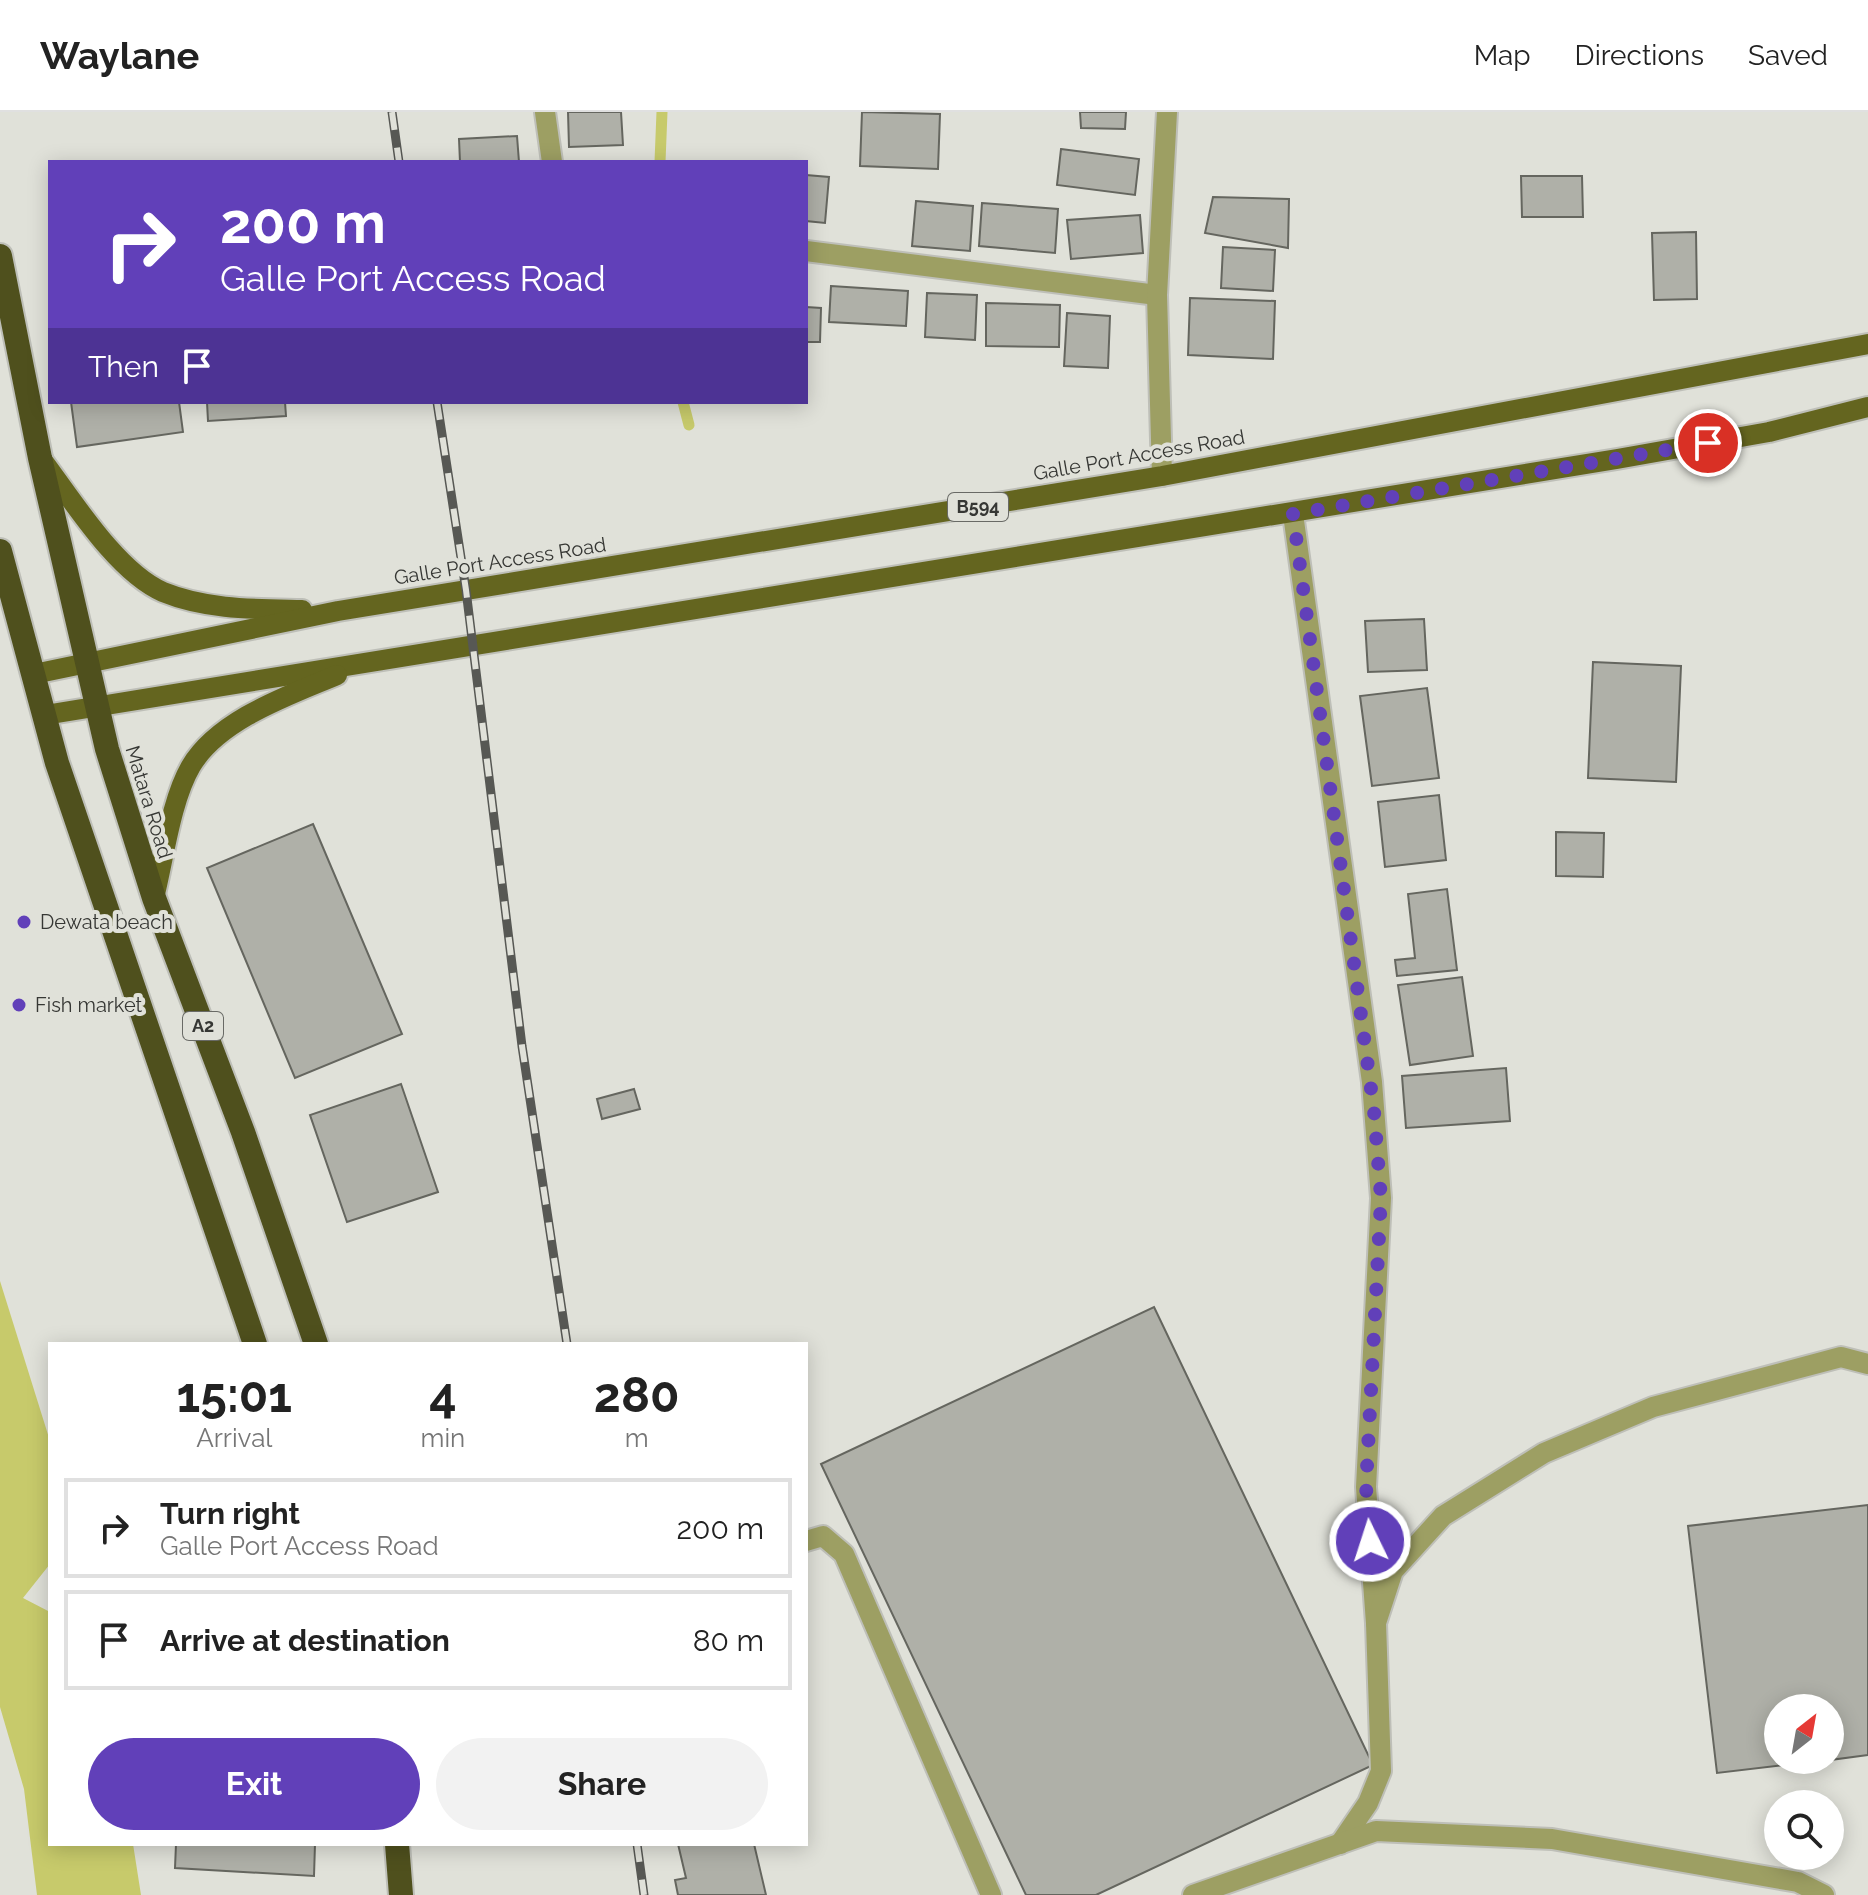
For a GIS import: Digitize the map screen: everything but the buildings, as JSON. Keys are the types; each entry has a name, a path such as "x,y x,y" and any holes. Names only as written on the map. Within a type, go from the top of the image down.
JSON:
{"highway":[{"name":"Matara Road","path":"0,256 40,458 96,707 154,898 243,1132 315,1342"},
{"path":"0,551 57,763 254,1342"},
{"path":"397,1846 401,1895"}],"main road":[{"name":"Galle Port Access Road","path":"34,674 338,611 1162,476 1868,344"},
{"path":"45,715 1293,514 1769,432 1868,407"},
{"path":"40,458 89,523 136,575 163,592 227,608 338,611"},
{"path":"154,898 183,783 203,750 258,708 370,661"}],"street":[{"path":"545,112 552,160"},
{"path":"1162,476 1157,295 1167,112"},
{"path":"808,251 1157,295"},
{"path":"1293,514 1374,1111 1381,1198 1366,1487 1376,1623 1381,1771 1368,1803 1340,1844"},
{"path":"1376,1623 1393,1571 1443,1516 1544,1453 1653,1407 1841,1357 1868,1364"},
{"path":"808,1540 823,1536 844,1554 991,1895"},
{"path":"1193,1895 1376,1831 1552,1839 1798,1882 1824,1895"}],"shaded area":[{"path":"0,1281 48,1435 48,1567 23,1598 48,1611 48,1846 133,1846 141,1895 37,1895 24,1789 0,1707"}],"waterway":[{"path":"660,160 662,112"},
{"path":"684,404 689,425"}],"railway":[{"path":"392,112 399,160"},
{"path":"437,404 466,590 522,1046 567,1342"},
{"path":"637,1846 644,1895"}],"place":[{"name":"Dewata beach","path":"24,922"},
{"name":"Fish market","path":"19,1005"}],"route":[{"path":"1370,1541 1366,1487 1381,1198 1372,1082 1293,514 1708,443"}]}
